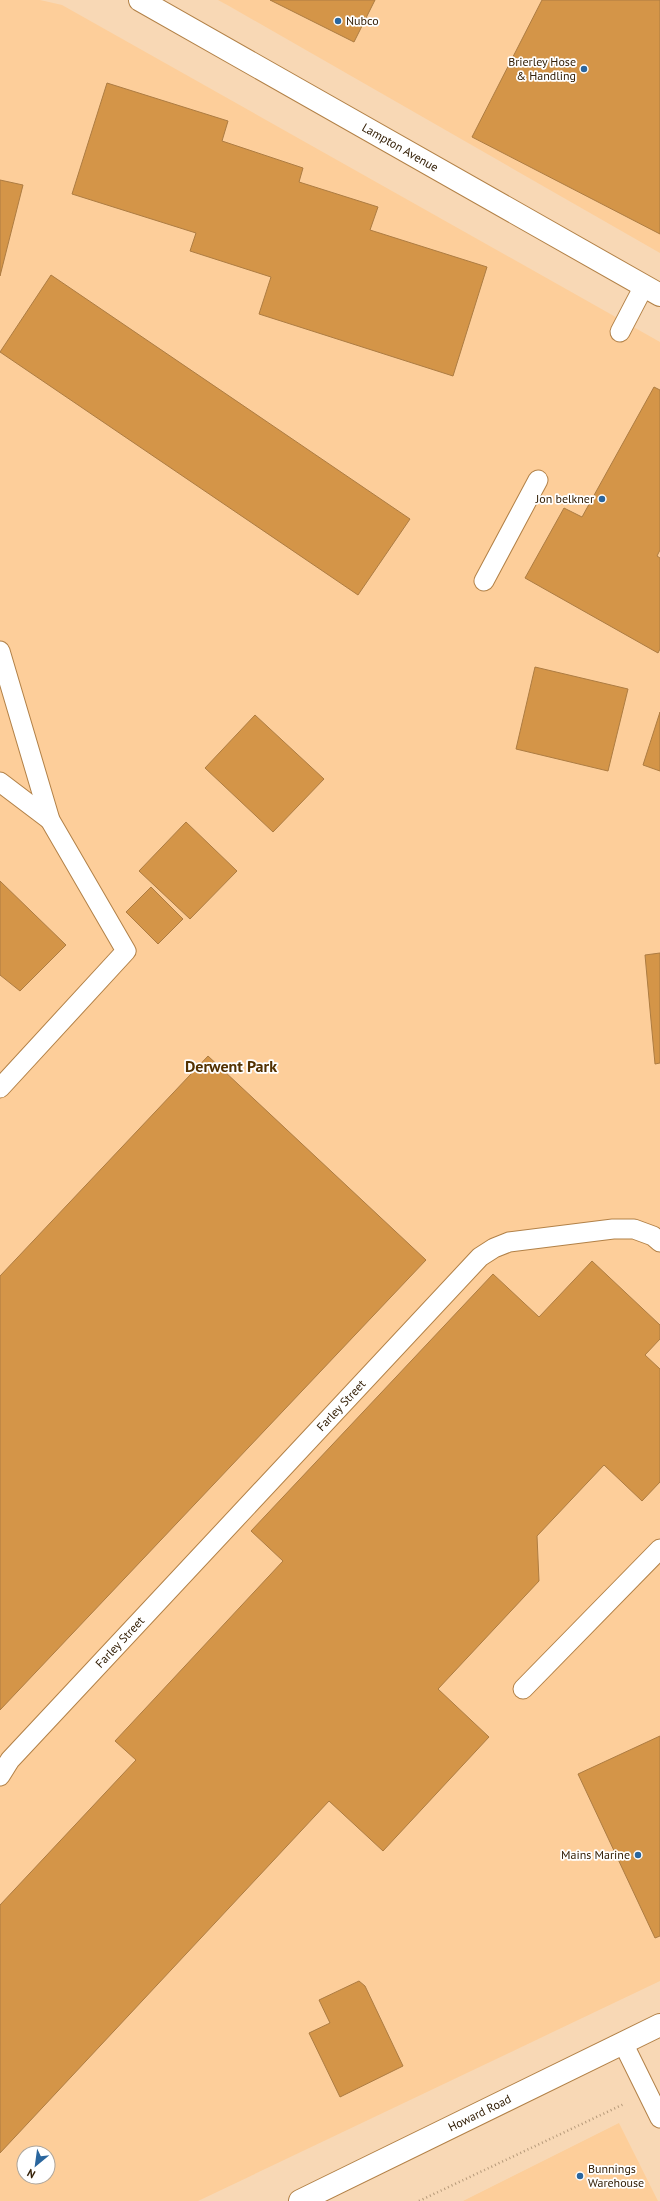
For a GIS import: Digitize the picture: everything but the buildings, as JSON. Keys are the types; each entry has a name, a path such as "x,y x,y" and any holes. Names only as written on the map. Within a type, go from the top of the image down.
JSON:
{"street":[{"name":"Lampton Avenue","path":"140,0 652,290"},
{"name":"Howard Road","path":"300,2201 660,2025"}],"lane":[{"path":"620,332 652,290"},
{"path":"484,581 538,480"},
{"path":"0,651 50,820 126,951 0,1088"},
{"path":"0,782 50,820"},
{"name":"Farley Street","path":"0,1776 10,1760 480,1257 494,1248 509,1242 613,1229 634,1229 653,1236 660,1242"},
{"path":"524,1689 660,1549"},
{"path":"623,2043 660,2118"}],"path":[{"path":"419,2201 579,2127 648,2092"}],"shaded area":[{"path":"0,0 40,0 62,5 660,342 660,1981 198,2201 0,2201"},
{"path":"218,0 660,0 660,253 229,6"},
{"name":"Bunnings Warehouse","path":"619,2123 658,2201 463,2201"}],"place":[{"name":"Nubco","path":"338,21"},
{"name":"Brierley Hose & Handling","path":"584,69"},
{"name":"Jon belkner","path":"602,499"},
{"name":"Mains Marine","path":"638,1855"},
{"name":"Bunnings Warehouse","path":"580,2176"}],"district":[{"name":"Derwent Park","path":"231,1066"}]}
